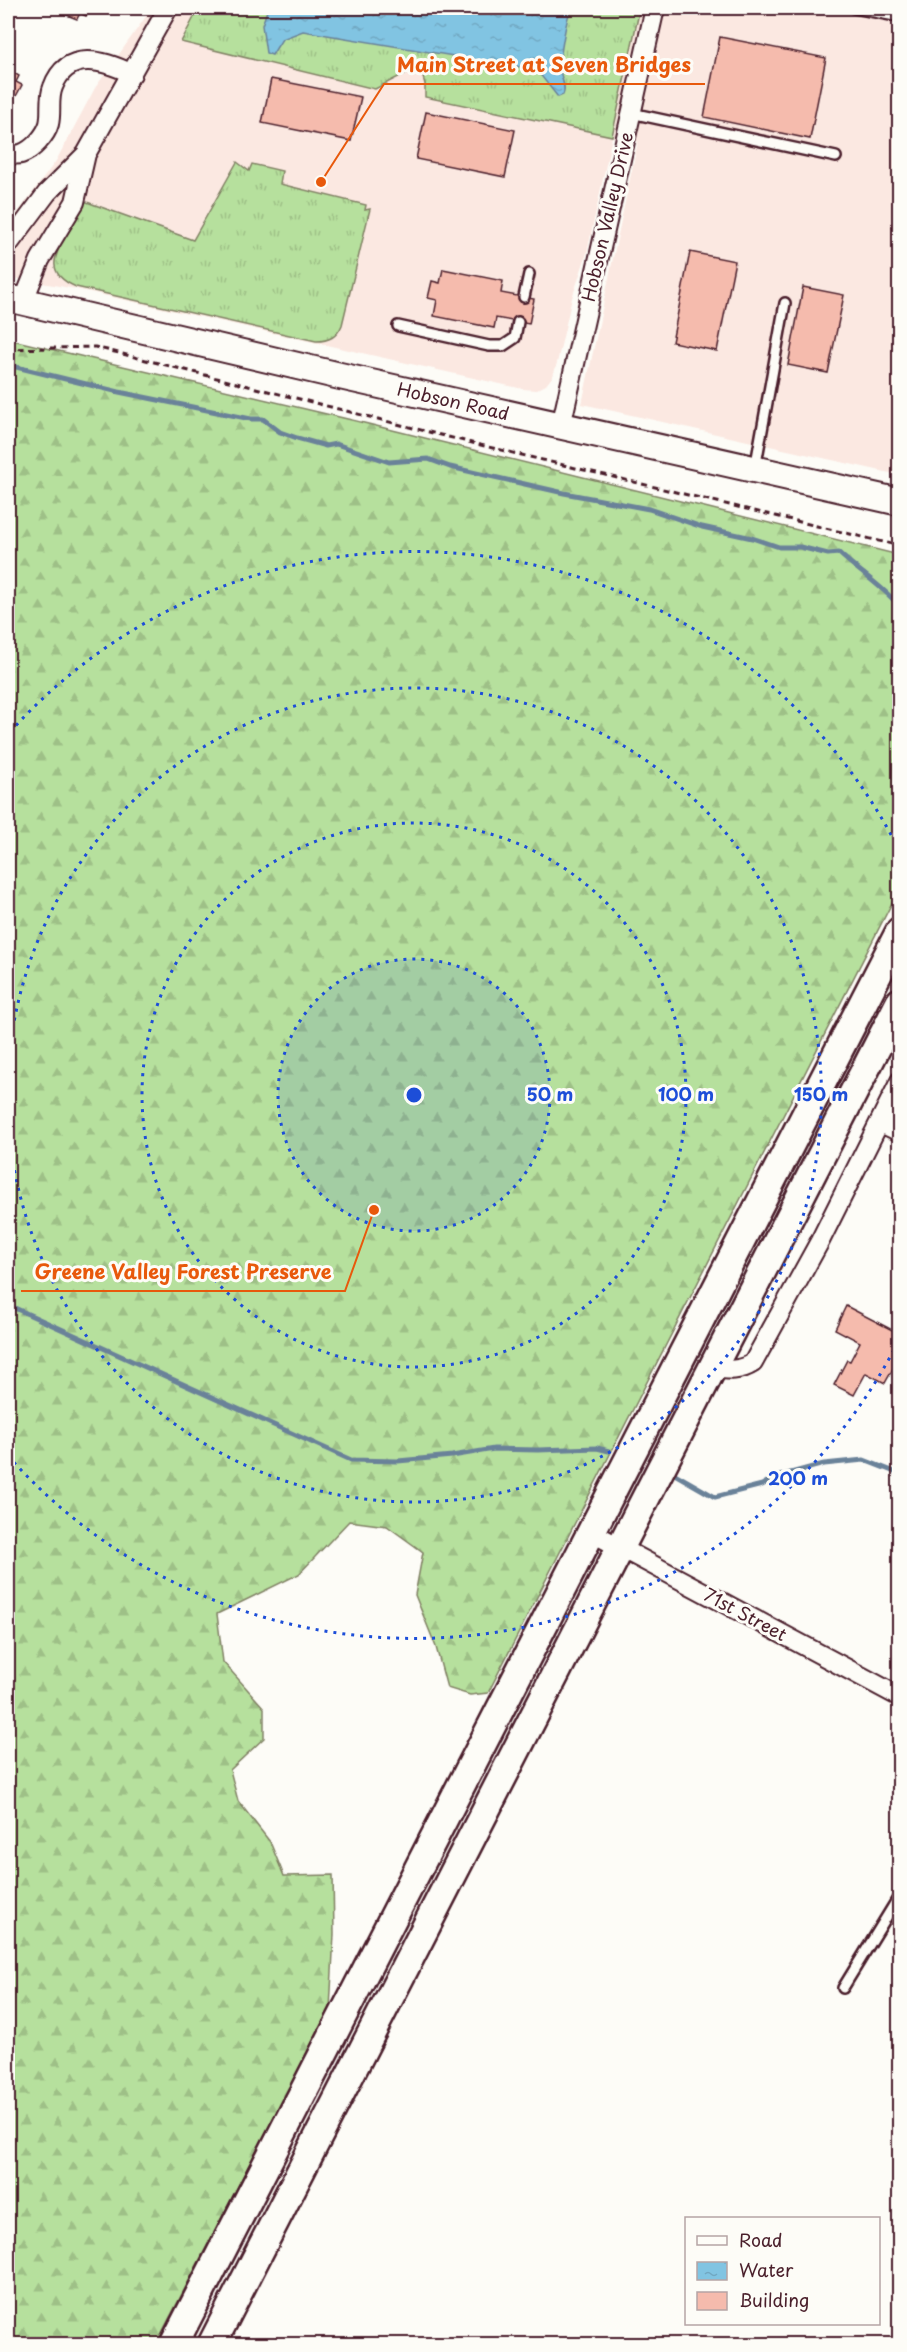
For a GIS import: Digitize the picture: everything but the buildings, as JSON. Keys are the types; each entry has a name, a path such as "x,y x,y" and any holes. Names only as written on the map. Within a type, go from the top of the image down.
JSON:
{"main road":[{"name":"Hobson Road","path":"15,300 900,502"},
{"path":"174,2344 900,931"},
{"path":"212,2344 900,1002"}],"street":[{"path":"8,245 32,211 86,154 168,8"},
{"name":"Hobson Valley Drive","path":"561,426 655,8"},
{"path":"8,154 21,154 44,135 49,123 49,104 53,86 61,74 72,65 85,60 99,61 112,64 132,74"},
{"path":"15,300 75,202 86,154"},
{"path":"712,1368 732,1371 744,1369 753,1363 820,1241 900,1081"},
{"path":"881,1123 900,1132"},
{"name":"71st Street","path":"591,1532 900,1697"}],"lane":[{"path":"855,8 900,17"},
{"path":"631,113 836,157"},
{"path":"524,297 529,274"},
{"path":"755,469 785,303"},
{"path":"398,326 489,346 503,346 515,338 518,322"},
{"path":"843,1988 900,1895"}],"path":[{"path":"8,349 95,347 476,444 900,546"}],"shaded area":[{"path":"152,8 899,8 899,475 582,404 638,141 612,137 587,253 572,298 557,363 553,376 546,385 536,390 523,389 76,289 8,277 8,226 56,161 95,88"}],"green space":[{"path":"199,8 640,8 612,136 425,97 422,74 414,69 375,89 181,42"},
{"path":"237,162 249,171 252,164 282,171 280,184 366,205 365,210 370,209 342,325 338,333 332,337 316,341 76,287 66,282 56,271 58,251 84,201 193,240"},
{"path":"8,339 356,421 899,555 899,889 488,1693 470,1695 447,1688 436,1647 415,1595 423,1552 387,1526 349,1521 299,1574 217,1614 223,1662 264,1708 264,1738 230,1770 238,1801 270,1842 284,1876 333,1875 334,1934 330,2009 156,2344 8,2344"}],"water":[{"path":"268,8 571,8 560,62 564,92 558,97 539,73 532,69 303,31 282,39 272,55 266,53 262,25"}],"waterway":[{"path":"8,365 119,392 251,419 263,419 280,432 297,438 326,446 336,444 389,462 428,459 450,467 564,493 649,509 702,527 752,538 779,547 800,547 828,554 839,553 886,592 900,607"},
{"path":"8,1305 351,1460 398,1461 494,1449 597,1448 609,1451"},
{"path":"673,1473 715,1497 762,1485 776,1477 824,1464 864,1460 900,1474"}],"place":[{"name":"Main Street at Seven Bridges","path":"321,182"},
{"name":"Greene Valley Forest Preserve","path":"374,1210"}]}
